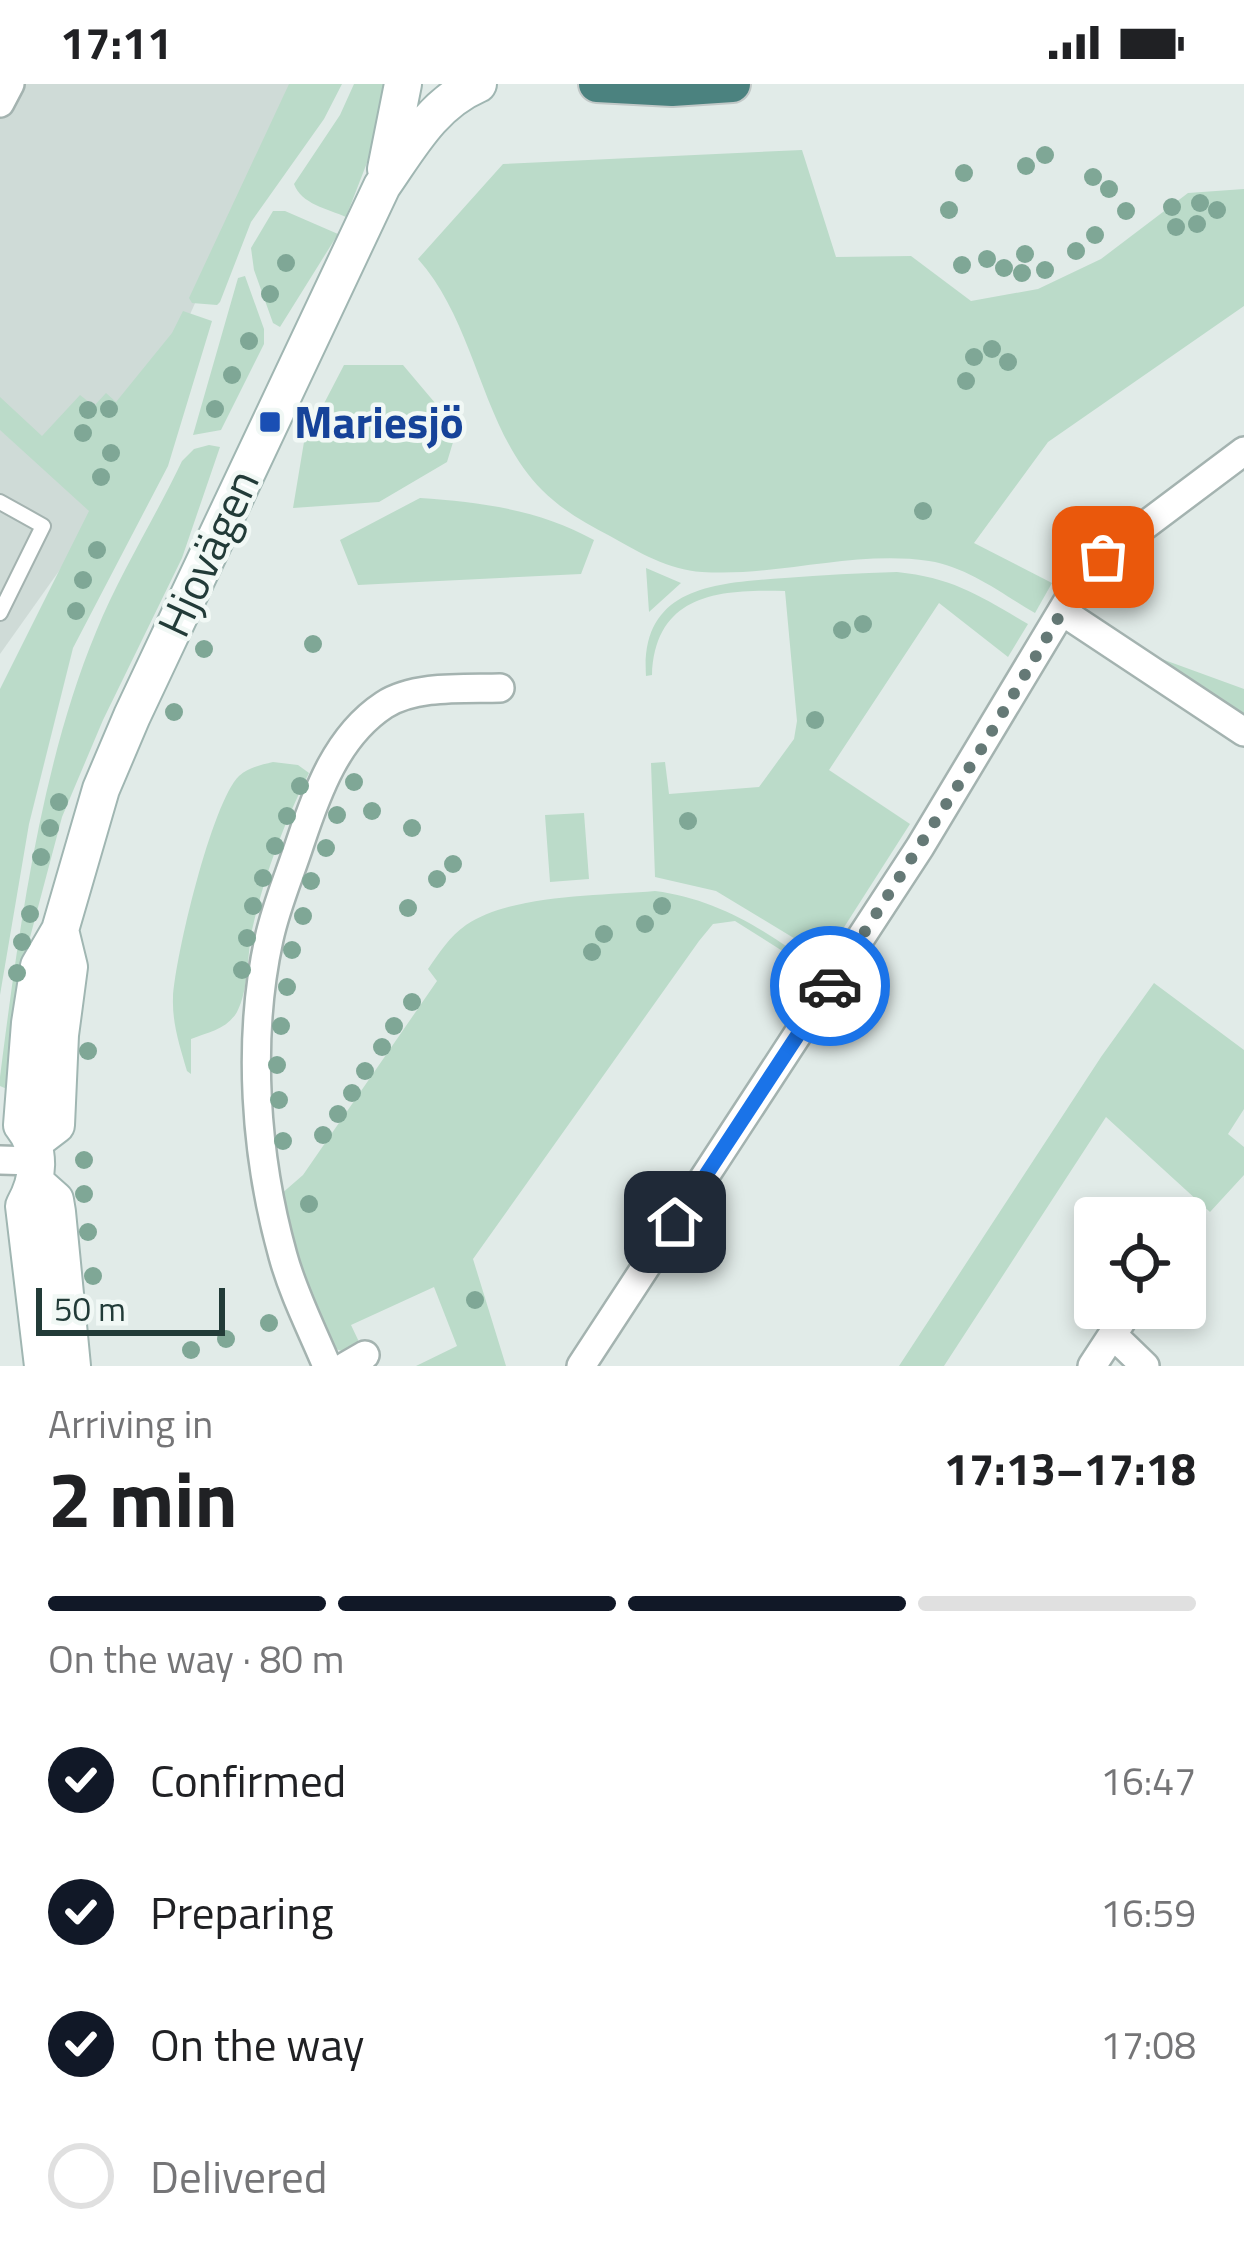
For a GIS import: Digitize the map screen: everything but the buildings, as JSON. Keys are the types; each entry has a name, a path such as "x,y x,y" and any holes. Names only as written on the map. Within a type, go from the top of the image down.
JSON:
{"highway":[{"path":"597,84 672,88 732,84"}],"main road":[{"name":"Hjovägen","path":"382,186 403,84"},
{"name":"Hjovägen","path":"43,1366 24,1206 22,1125 39,966 60,930 89,824 132,716 382,186 428,121 448,100 478,84"},
{"name":"Hjovägen","path":"26,1161 58,1212 72,1366"}],"street":[{"path":"0,103 10,84"},
{"path":"580,1366 920,848 1081,579 1103,557 1244,451"},
{"path":"1063,612 1244,732"},
{"path":"327,1366 283,1259 266,1181 256,1045 269,938 332,764 360,724 388,703 418,693 500,688"},
{"path":"1092,1366 1117,1329"},
{"path":"1113,1335 1145,1366"}],"lane":[{"path":"0,502 43,526 0,614"}],"shaded area":[{"path":"0,84 293,84 103,509 0,654"}],"green space":[{"path":"289,84 342,84 324,119 251,222 220,302 192,303 189,298"},
{"path":"354,84 390,84 380,129 346,217 309,201 294,184 340,115"},
{"path":"802,150 836,257 911,256 971,301 1038,289 1101,259 1188,193 1244,189 1244,306 1048,442 974,543 1052,583 1035,613 971,575 929,561 872,559 702,572 654,559 592,526 550,497 522,465 505,437 454,314 418,259 503,164"},
{"path":"273,211 285,211 338,234 280,327 273,323 251,248"},
{"path":"245,276 264,329 264,344 221,430 193,435 238,278"},
{"path":"183,311 212,321 168,466 73,648 29,824 0,995 0,689 89,511 0,430 0,397 42,436 80,395 94,406 106,393 116,402 172,333"},
{"path":"344,365 403,365 457,429 447,462 379,502 293,508 304,442"},
{"path":"220,447 182,558 62,817 24,960 7,1089 0,1086 0,1077 24,909 60,737 105,610 182,461 194,449"},
{"path":"420,498 510,509 553,521 594,540 581,574 358,585 340,540"},
{"path":"646,568 681,583 649,612"},
{"path":"897,572 951,584 1028,624 1008,657 939,603 829,770 910,824 825,957 716,891 655,877 651,763 665,762 669,794 759,787 794,739 797,721 785,591 715,595 678,612 656,648 652,675 646,676 647,646 655,623 669,607 709,587"},
{"path":"1148,654 1244,689 1244,718"},
{"path":"273,762 298,765 309,773 262,890 241,1003 228,1022 191,1039 191,1074 177,1035 173,998 197,881 228,791 243,773"},
{"path":"584,813 589,879 550,882 545,815"},
{"path":"655,891 700,901 741,919 817,968 814,971 735,921 713,924 699,941 473,1259 506,1366 416,1366 457,1346 434,1287 351,1325 360,1344 342,1351 332,1348 306,1296 280,1195 303,1175 437,981 428,969 436,957 466,925 507,907"},
{"path":"1154,983 1244,1050 1244,1109 1228,1134 1244,1147 1244,1175 1210,1212 1206,1197 1194,1197 1106,1117 944,1366 899,1366"}],"way so far":[{"path":"830,986 982,748 1081,579 1103,557"}],"place":[{"name":"Mariesjö","path":"270,422"}],"route":[{"path":"675,1222 830,986"}]}
